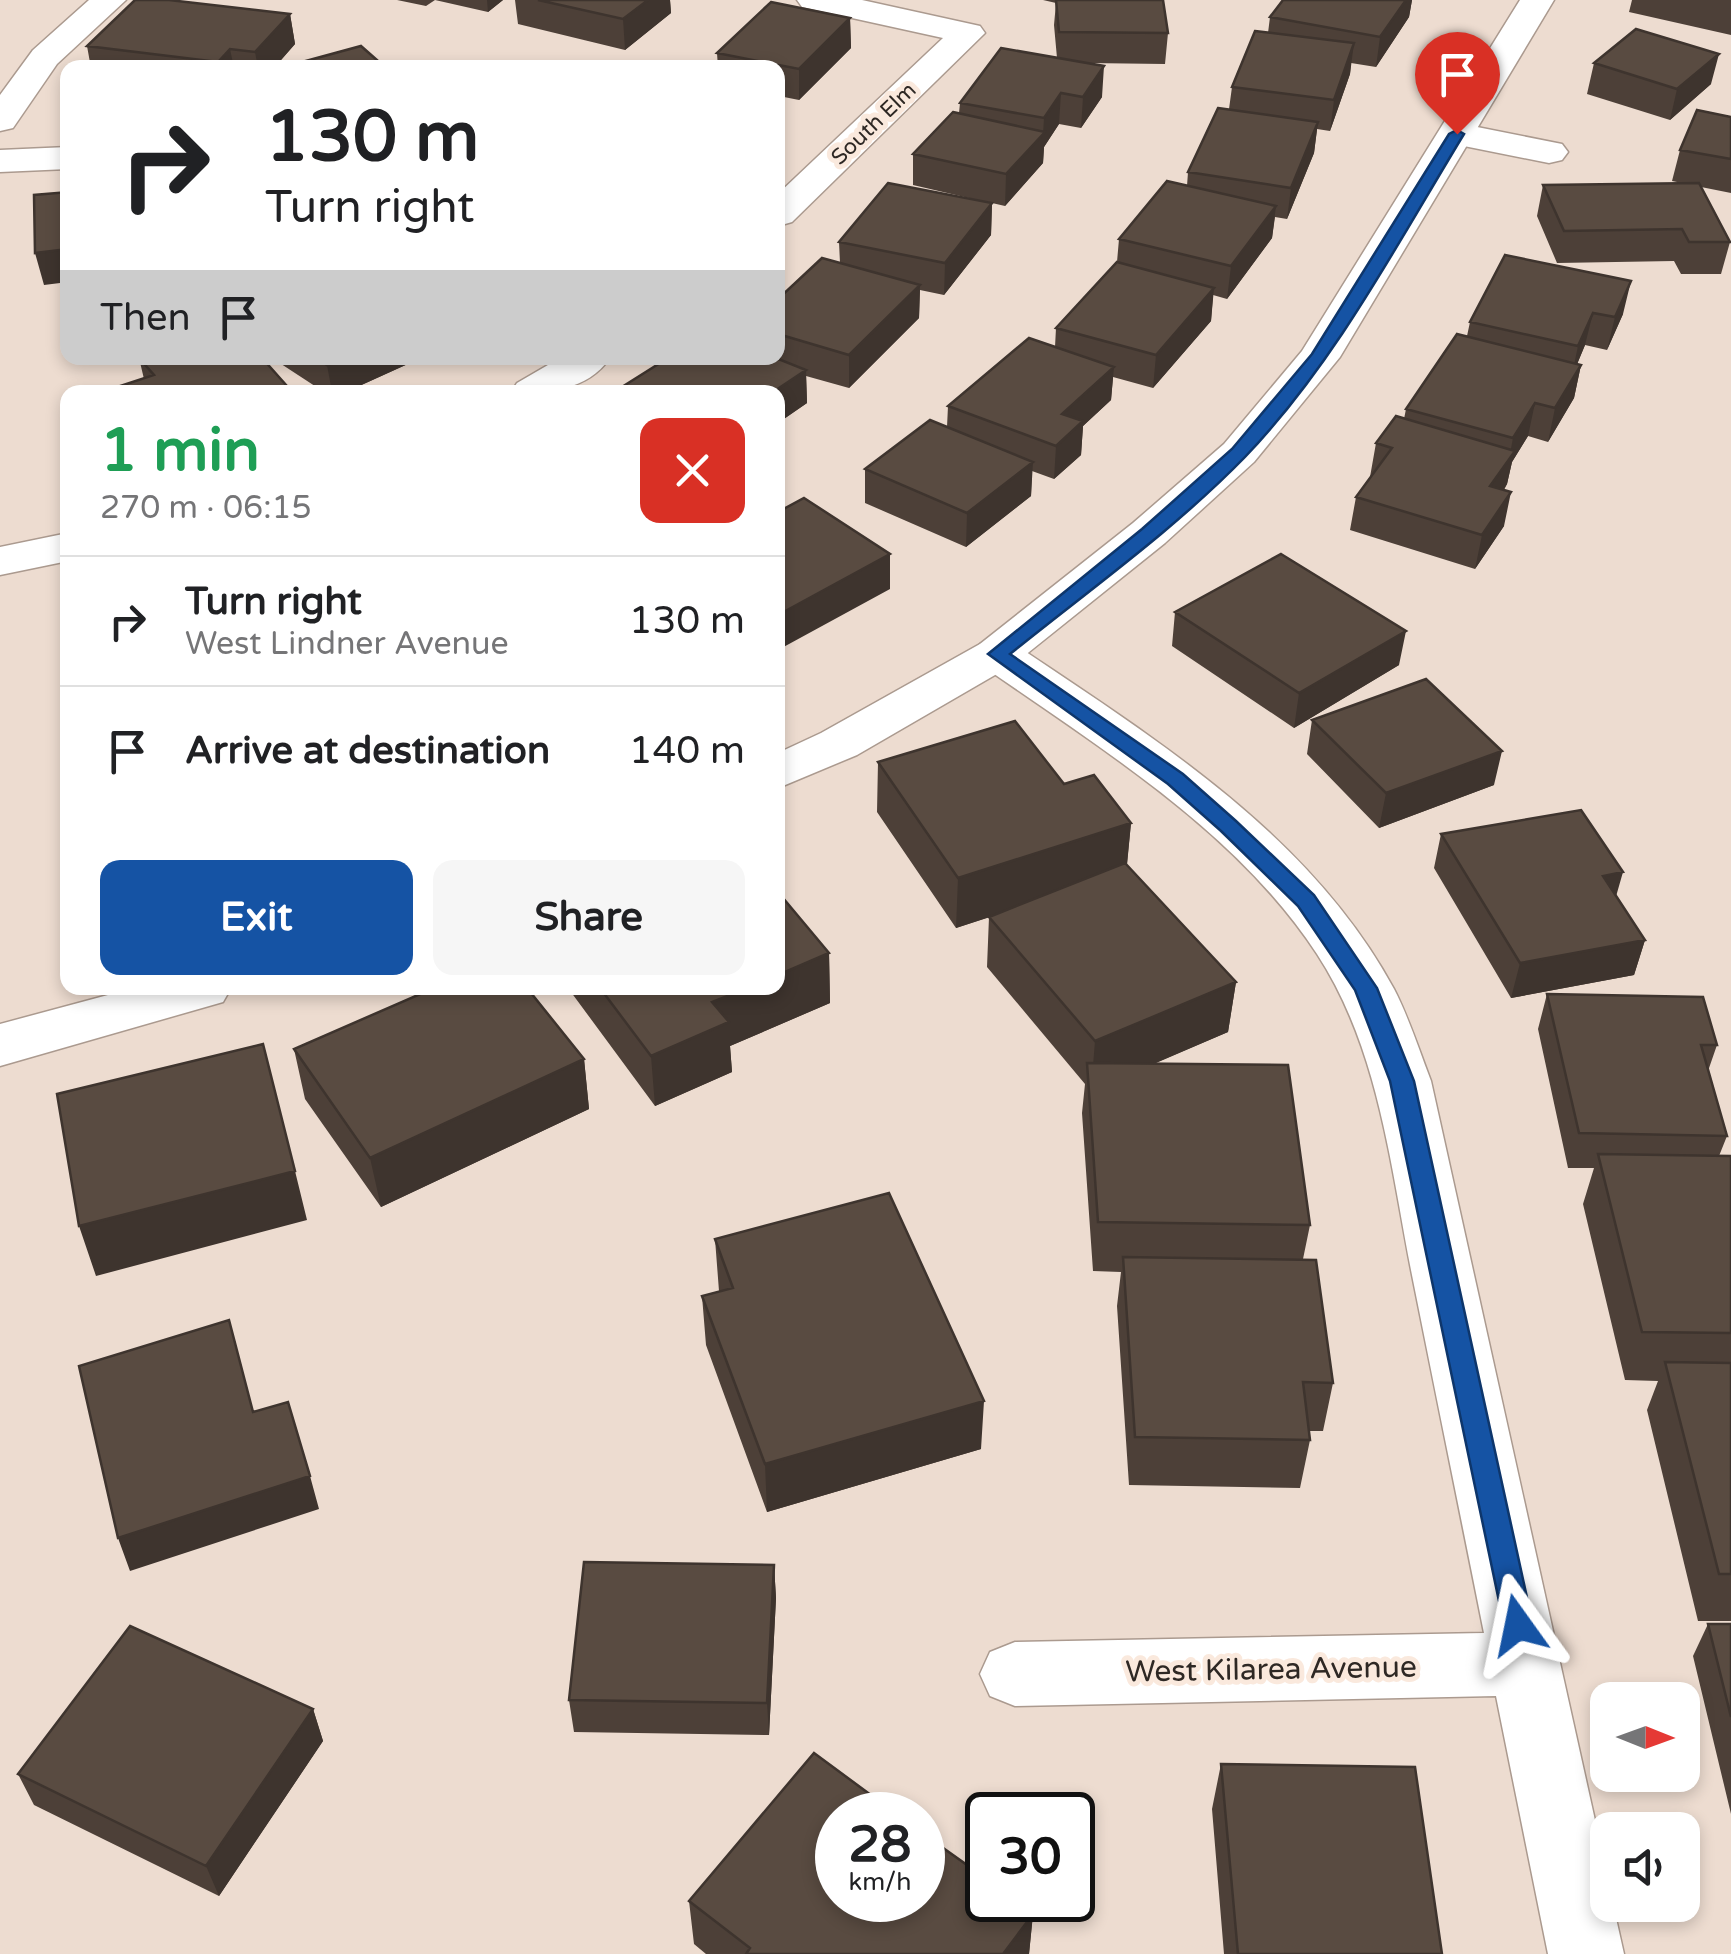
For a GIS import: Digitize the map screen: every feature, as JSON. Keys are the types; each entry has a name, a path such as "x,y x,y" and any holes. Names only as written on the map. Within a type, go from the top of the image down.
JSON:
{"street":[{"path":"0,120 45,57 109,0"},
{"name":"South Elm","path":"785,207 968,33 814,0"},
{"path":"785,769 839,744 998,654 1148,533 1239,453 1319,357 1537,0"},
{"path":"0,54 45,57"},
{"path":"1457,134 1549,152"},
{"path":"0,161 60,158"},
{"path":"544,385 576,365"},
{"path":"0,561 60,549"},
{"path":"998,654 1176,779 1228,826 1306,900 1366,988 1402,1081 1586,1954"},
{"path":"0,1045 178,995"},
{"name":"West Kilarea Avenue","path":"1015,1674 1526,1664"}],"building":[{"path":"135,0 169,0 290,14 255,52 230,49 220,60 87,46"},
{"path":"538,0 648,0 623,19"},
{"path":"1056,0 1163,0 1168,33 1059,32"},
{"path":"1283,0 1406,0 1380,37 1270,17"},
{"path":"771,2 850,18 799,69 785,66 785,60 753,60 717,53"},
{"path":"1636,29 1719,54 1677,89 1594,63"},
{"path":"1255,31 1354,43 1334,100 1232,87"},
{"path":"361,46 377,60 309,60"},
{"path":"1001,48 1104,66 1083,97 1061,93 1044,118 960,103"},
{"path":"1218,108 1318,122 1291,188 1188,172"},
{"path":"1697,110 1731,117 1731,159 1680,150"},
{"path":"953,112 1045,132 1006,174 913,154"},
{"path":"1167,181 1276,206 1231,266 1119,239"},
{"path":"888,183 992,203 945,263 839,242"},
{"path":"1699,183 1730,242 1689,242 1682,229 1564,231 1543,185"},
{"path":"60,193 60,250 35,253 34,195"},
{"path":"1505,255 1631,281 1615,317 1593,313 1578,346 1470,322"},
{"path":"822,258 920,285 849,355 785,336 785,292"},
{"path":"1117,262 1214,288 1156,355 1056,328"},
{"path":"1457,334 1581,365 1555,408 1535,403 1513,438 1406,409"},
{"path":"1029,338 1114,367 1062,414 1083,421 1056,446 948,406"},
{"path":"785,362 806,370 784,385 625,385 657,365 785,365"},
{"path":"145,365 268,365 286,385 123,385 154,375"},
{"path":"1396,416 1515,451 1490,486 1511,492 1482,535 1356,497 1392,448 1376,443"},
{"path":"930,420 1033,462 967,513 865,469"},
{"path":"804,498 890,554 785,611 785,508"},
{"path":"1281,554 1406,631 1299,693 1175,612"},
{"path":"1426,679 1502,751 1386,793 1312,720"},
{"path":"1015,721 1064,784 1094,775 1131,823 958,878 878,762"},
{"path":"1581,810 1623,872 1603,876 1645,940 1520,963 1441,834"},
{"path":"1125,863 1236,982 1095,1041 989,917"},
{"path":"785,900 829,953 785,972"},
{"path":"1547,994 1703,997 1717,1045 1701,1045 1727,1136 1579,1133"},
{"path":"418,995 533,995 584,1059 370,1158 294,1049"},
{"path":"605,995 730,995 712,1002 729,1022 651,1056"},
{"path":"263,1044 295,1171 79,1226 57,1094"},
{"path":"1087,1063 1288,1065 1310,1225 1098,1222"},
{"path":"1598,1154 1731,1156 1731,1333 1642,1332"},
{"path":"889,1193 984,1401 765,1464 702,1296 733,1288 715,1239"},
{"path":"1123,1257 1316,1260 1333,1383 1303,1382 1310,1440 1135,1437"},
{"path":"229,1320 253,1412 288,1402 310,1476 118,1538 79,1366"},
{"path":"1665,1362 1731,1363 1731,1574 1719,1574"},
{"path":"584,1562 774,1565 767,1703 569,1700"},
{"path":"1708,1624 1731,1624 1731,1717"},
{"path":"130,1626 313,1709 206,1866 18,1774"},
{"path":"814,1753 867,1792 815,1792 815,1922 945,1922 945,1849 965,1864 965,1922 1027,1922 1003,1954 746,1954 750,1948 689,1901"},
{"path":"1221,1764 1415,1767 1442,1954 1238,1954"}],"route":[{"path":"1457,134 1319,357 1239,453 1148,533 998,654 1176,779 1228,826 1306,900 1366,988 1402,1081 1518,1625"}]}
